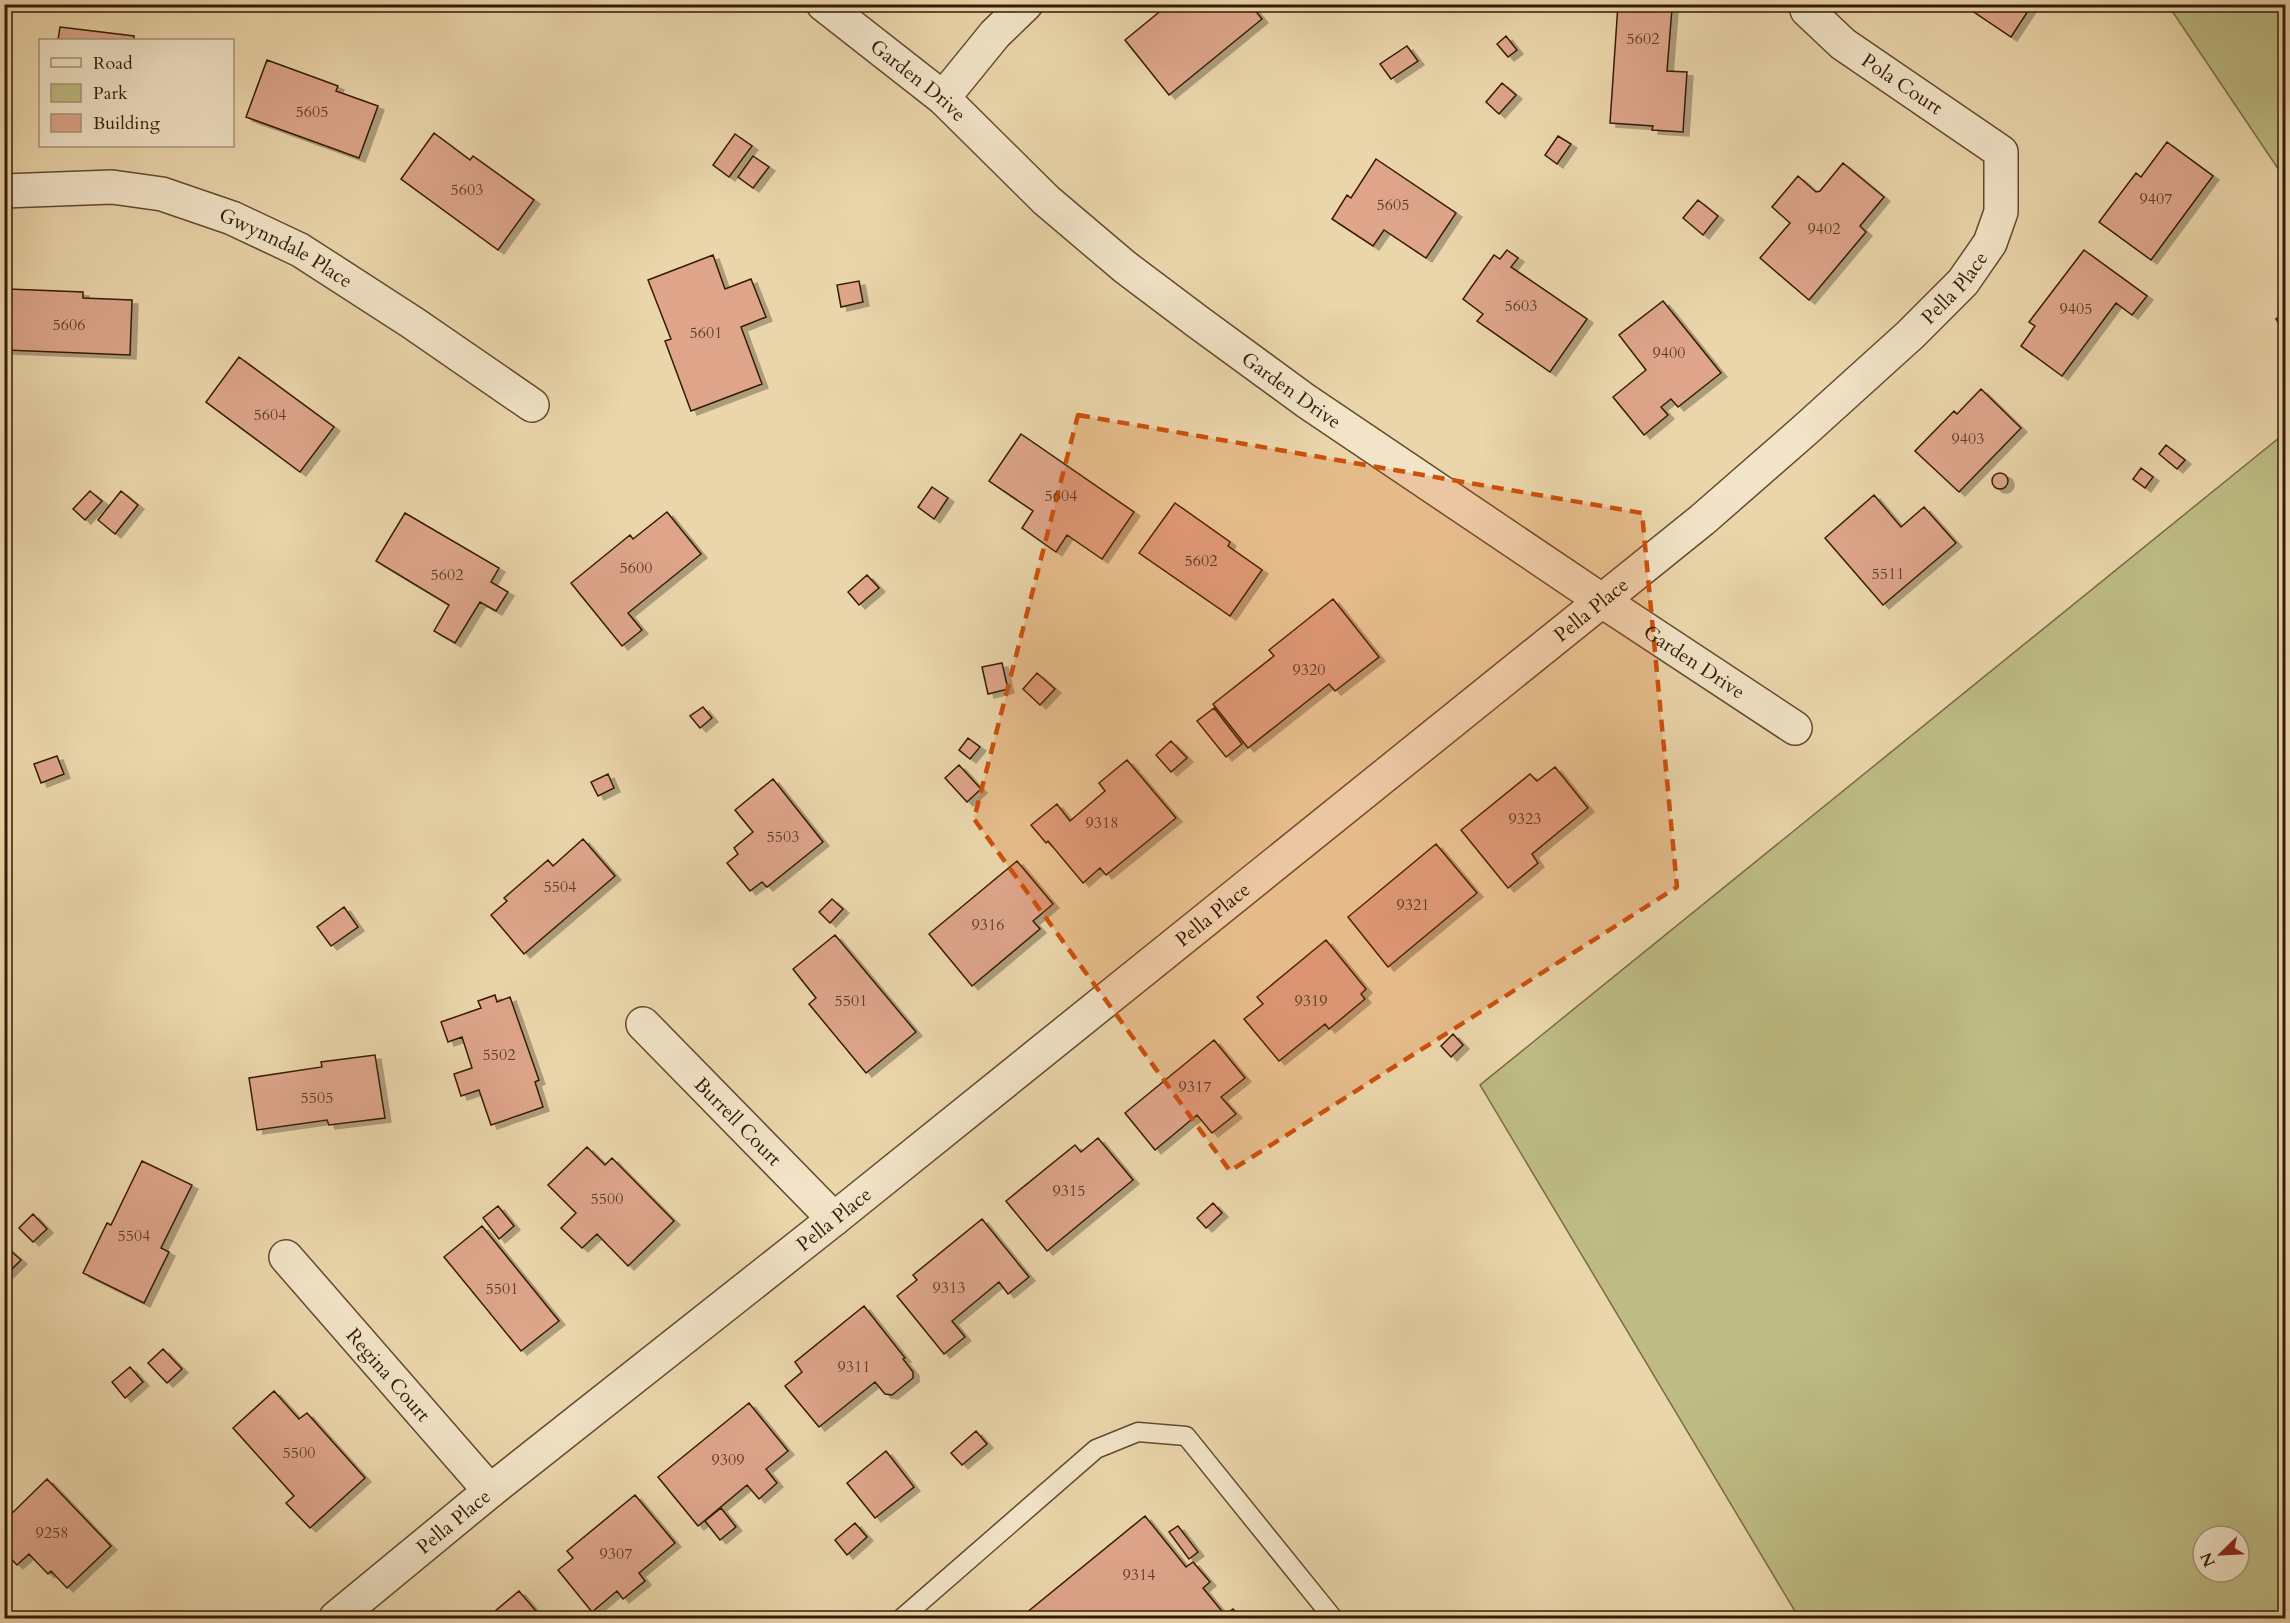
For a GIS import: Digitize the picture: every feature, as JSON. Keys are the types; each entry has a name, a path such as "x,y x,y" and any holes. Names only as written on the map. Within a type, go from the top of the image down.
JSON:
{"street":[{"name":"Garden Drive","path":"824,4 944,98 1046,200 1134,274 1306,401 1796,728"},
{"path":"944,98 994,34 1026,4"},
{"name":"Pola Court","path":"1808,10 1843,44 2001,152"},
{"name":"Pella Place","path":"336,1618 490,1491 834,1219 1702,520 1805,430 1910,335 1963,282 1990,243 1997,226 2001,212 2001,152"},
{"name":"Gwynndale Place","path":"4,191 112,187 162,194 232,218 300,250 413,323 532,405"},
{"name":"Burrell Court","path":"643,1023 834,1219"},
{"name":"Regina Court","path":"286,1257 490,1491"}],"lane":[{"path":"902,1618 1096,1449 1138,1432 1186,1436 1334,1618"}],"highlighted area":[{"path":"1078,415 1642,513 1677,887 1230,1171 974,819"}],"green space":[{"path":"2168,5 2285,5 2285,179"},
{"path":"2285,433 2285,1618 1799,1618 1480,1085"}],"building":[{"path":"1169,4 1250,4 1262,19 1169,95 1125,40"},
{"path":"1618,4 1672,8 1667,71 1687,72 1683,132 1652,130 1653,126 1610,123"},
{"path":"1962,4 2032,4 2032,5 2011,37"},
{"path":"60,27 134,36 134,39 58,39"},
{"path":"1506,36 1517,50 1508,57 1497,44"},
{"path":"1407,46 1418,61 1391,79 1380,64"},
{"path":"267,60 338,86 336,91 378,106 359,158 246,117"},
{"path":"1502,83 1516,95 1499,114 1486,102"},
{"path":"434,133 470,160 473,156 534,200 498,250 401,179"},
{"path":"735,134 752,146 729,177 713,165"},
{"path":"1558,136 1571,144 1557,164 1545,155"},
{"path":"2167,142 2213,176 2151,260 2099,222 2136,173 2141,177"},
{"path":"753,156 769,167 753,188 738,177"},
{"path":"1376,159 1456,213 1426,258 1384,230 1373,246 1332,219 1347,195 1351,198"},
{"path":"1843,163 1884,197 1860,226 1866,232 1809,300 1760,258 1790,223 1772,207 1798,176 1816,192 1820,191"},
{"path":"1698,200 1718,216 1703,235 1683,218"},
{"path":"1507,250 1518,258 1511,267 1587,319 1550,372 1477,321 1483,314 1463,299 1494,255 1500,259"},
{"path":"2084,250 2147,296 2132,315 2116,303 2062,376 2021,346 2035,326 2029,322"},
{"path":"713,255 725,289 751,279 766,317 741,327 762,384 691,411 665,341 671,339 648,280"},
{"path":"859,281 863,302 841,307 837,285"},
{"path":"8,289 83,292 83,298 132,300 130,355 6,350"},
{"path":"1663,301 1721,373 1678,407 1671,399 1661,407 1668,415 1644,435 1613,397 1646,370 1619,335"},
{"path":"2286,312 2286,330 2284,331 2276,319"},
{"path":"239,357 334,427 300,472 206,402"},
{"path":"1981,389 2021,428 1959,492 1915,451 1954,411 1957,414"},
{"path":"1021,434 1134,512 1102,559 1067,535 1056,552 1022,528 1033,511 989,481"},
{"path":"2166,445 2185,460 2177,469 2159,454"},
{"path":"2141,468 2153,477 2145,488 2133,479"},
{"path":"2000,473 2006,475 2008,481 2006,487 2000,489 1994,487 1992,481 1994,475"},
{"path":"932,487 948,498 934,519 918,507"},
{"path":"90,491 102,501 85,520 73,509"},
{"path":"121,491 138,505 115,534 98,520"},
{"path":"1874,495 1901,527 1924,507 1956,543 1883,605 1825,538"},
{"path":"1175,503 1230,542 1228,546 1262,570 1230,616 1139,553"},
{"path":"667,512 701,554 628,613 642,630 622,646 571,583 630,535 633,539"},
{"path":"405,513 499,568 491,582 508,592 496,611 480,602 455,643 434,631 449,605 376,561"},
{"path":"867,575 879,588 859,605 848,592"},
{"path":"1333,599 1379,657 1335,691 1329,684 1248,748 1213,704 1274,656 1269,650"},
{"path":"1002,663 1008,689 988,694 982,667"},
{"path":"1037,673 1055,689 1040,705 1023,689"},
{"path":"703,707 712,718 700,728 690,716"},
{"path":"1214,708 1242,744 1226,757 1197,721"},
{"path":"968,738 980,747 970,759 959,750"},
{"path":"1171,741 1187,758 1171,772 1156,755"},
{"path":"57,756 64,774 41,783 34,764"},
{"path":"1127,760 1176,818 1106,875 1100,868 1083,883 1048,841 1046,843 1031,825 1057,804 1070,821 1105,791 1099,783"},
{"path":"959,765 981,789 967,802 945,778"},
{"path":"1555,767 1588,808 1532,854 1538,863 1508,888 1461,830 1530,774 1537,781"},
{"path":"608,774 614,788 598,796 591,782"},
{"path":"773,779 823,842 767,887 762,882 750,891 727,863 738,854 734,848 753,832 735,810"},
{"path":"583,839 615,876 524,954 491,915 507,901 504,898 548,860 553,866"},
{"path":"1436,844 1477,893 1388,967 1348,917"},
{"path":"1017,861 1053,904 1033,921 1040,929 972,986 929,934"},
{"path":"832,899 843,909 830,923 819,912"},
{"path":"344,907 358,927 331,946 317,927"},
{"path":"835,935 916,1032 866,1073 809,1004 816,998 793,969"},
{"path":"1326,940 1366,989 1361,994 1365,999 1329,1029 1325,1024 1279,1061 1244,1019 1263,1004 1257,997"},
{"path":"495,995 497,1002 510,997 539,1080 535,1082 543,1107 491,1125 479,1090 461,1096 454,1074 472,1068 462,1037 448,1042 441,1022 481,1008 478,1001"},
{"path":"1453,1034 1463,1045 1451,1057 1441,1046"},
{"path":"1214,1040 1245,1078 1221,1097 1236,1114 1212,1133 1197,1115 1155,1150 1125,1113"},
{"path":"375,1055 385,1118 329,1125 327,1120 257,1130 249,1078 322,1067 321,1062"},
{"path":"1098,1138 1133,1180 1047,1251 1006,1201 1075,1145 1081,1152"},
{"path":"587,1147 605,1165 612,1158 674,1221 628,1266 597,1234 582,1248 561,1228 576,1213 548,1185"},
{"path":"142,1161 192,1185 161,1248 169,1252 144,1303 83,1273 107,1223 111,1225"},
{"path":"1213,1203 1222,1213 1206,1228 1197,1218"},
{"path":"498,1206 514,1226 499,1239 483,1218"},
{"path":"33,1214 47,1229 33,1242 19,1228"},
{"path":"982,1219 1029,1277 1008,1294 999,1282 952,1321 965,1337 944,1354 897,1296 917,1280 913,1275"},
{"path":"482,1226 559,1321 521,1351 444,1257"},
{"path":"4,1245 21,1260 4,1277"},
{"path":"864,1306 905,1358 903,1359 913,1372 913,1378 892,1395 885,1394 875,1382 819,1427 785,1386 802,1372 795,1362"},
{"path":"163,1349 182,1369 167,1383 148,1363"},
{"path":"130,1367 143,1382 125,1398 112,1382"},
{"path":"274,1391 299,1419 307,1413 365,1478 310,1528 286,1503 294,1496 233,1428"},
{"path":"749,1403 788,1451 766,1469 777,1483 759,1499 747,1485 698,1526 658,1477"},
{"path":"976,1431 987,1444 962,1465 951,1453"},
{"path":"886,1451 914,1487 875,1518 847,1483"},
{"path":"47,1479 111,1546 67,1588 51,1571 48,1574 29,1554 17,1565 4,1552 4,1521"},
{"path":"635,1495 675,1543 639,1573 645,1581 623,1599 617,1591 592,1612 558,1570 573,1558 567,1551"},
{"path":"721,1508 736,1527 720,1540 705,1521"},
{"path":"1145,1516 1186,1567 1193,1562 1210,1582 1203,1588 1225,1615 1233,1609 1241,1618 1020,1618"},
{"path":"855,1523 867,1537 847,1555 835,1540"},
{"path":"1178,1526 1198,1552 1189,1559 1169,1532"},
{"path":"519,1591 542,1618 487,1618"}]}
